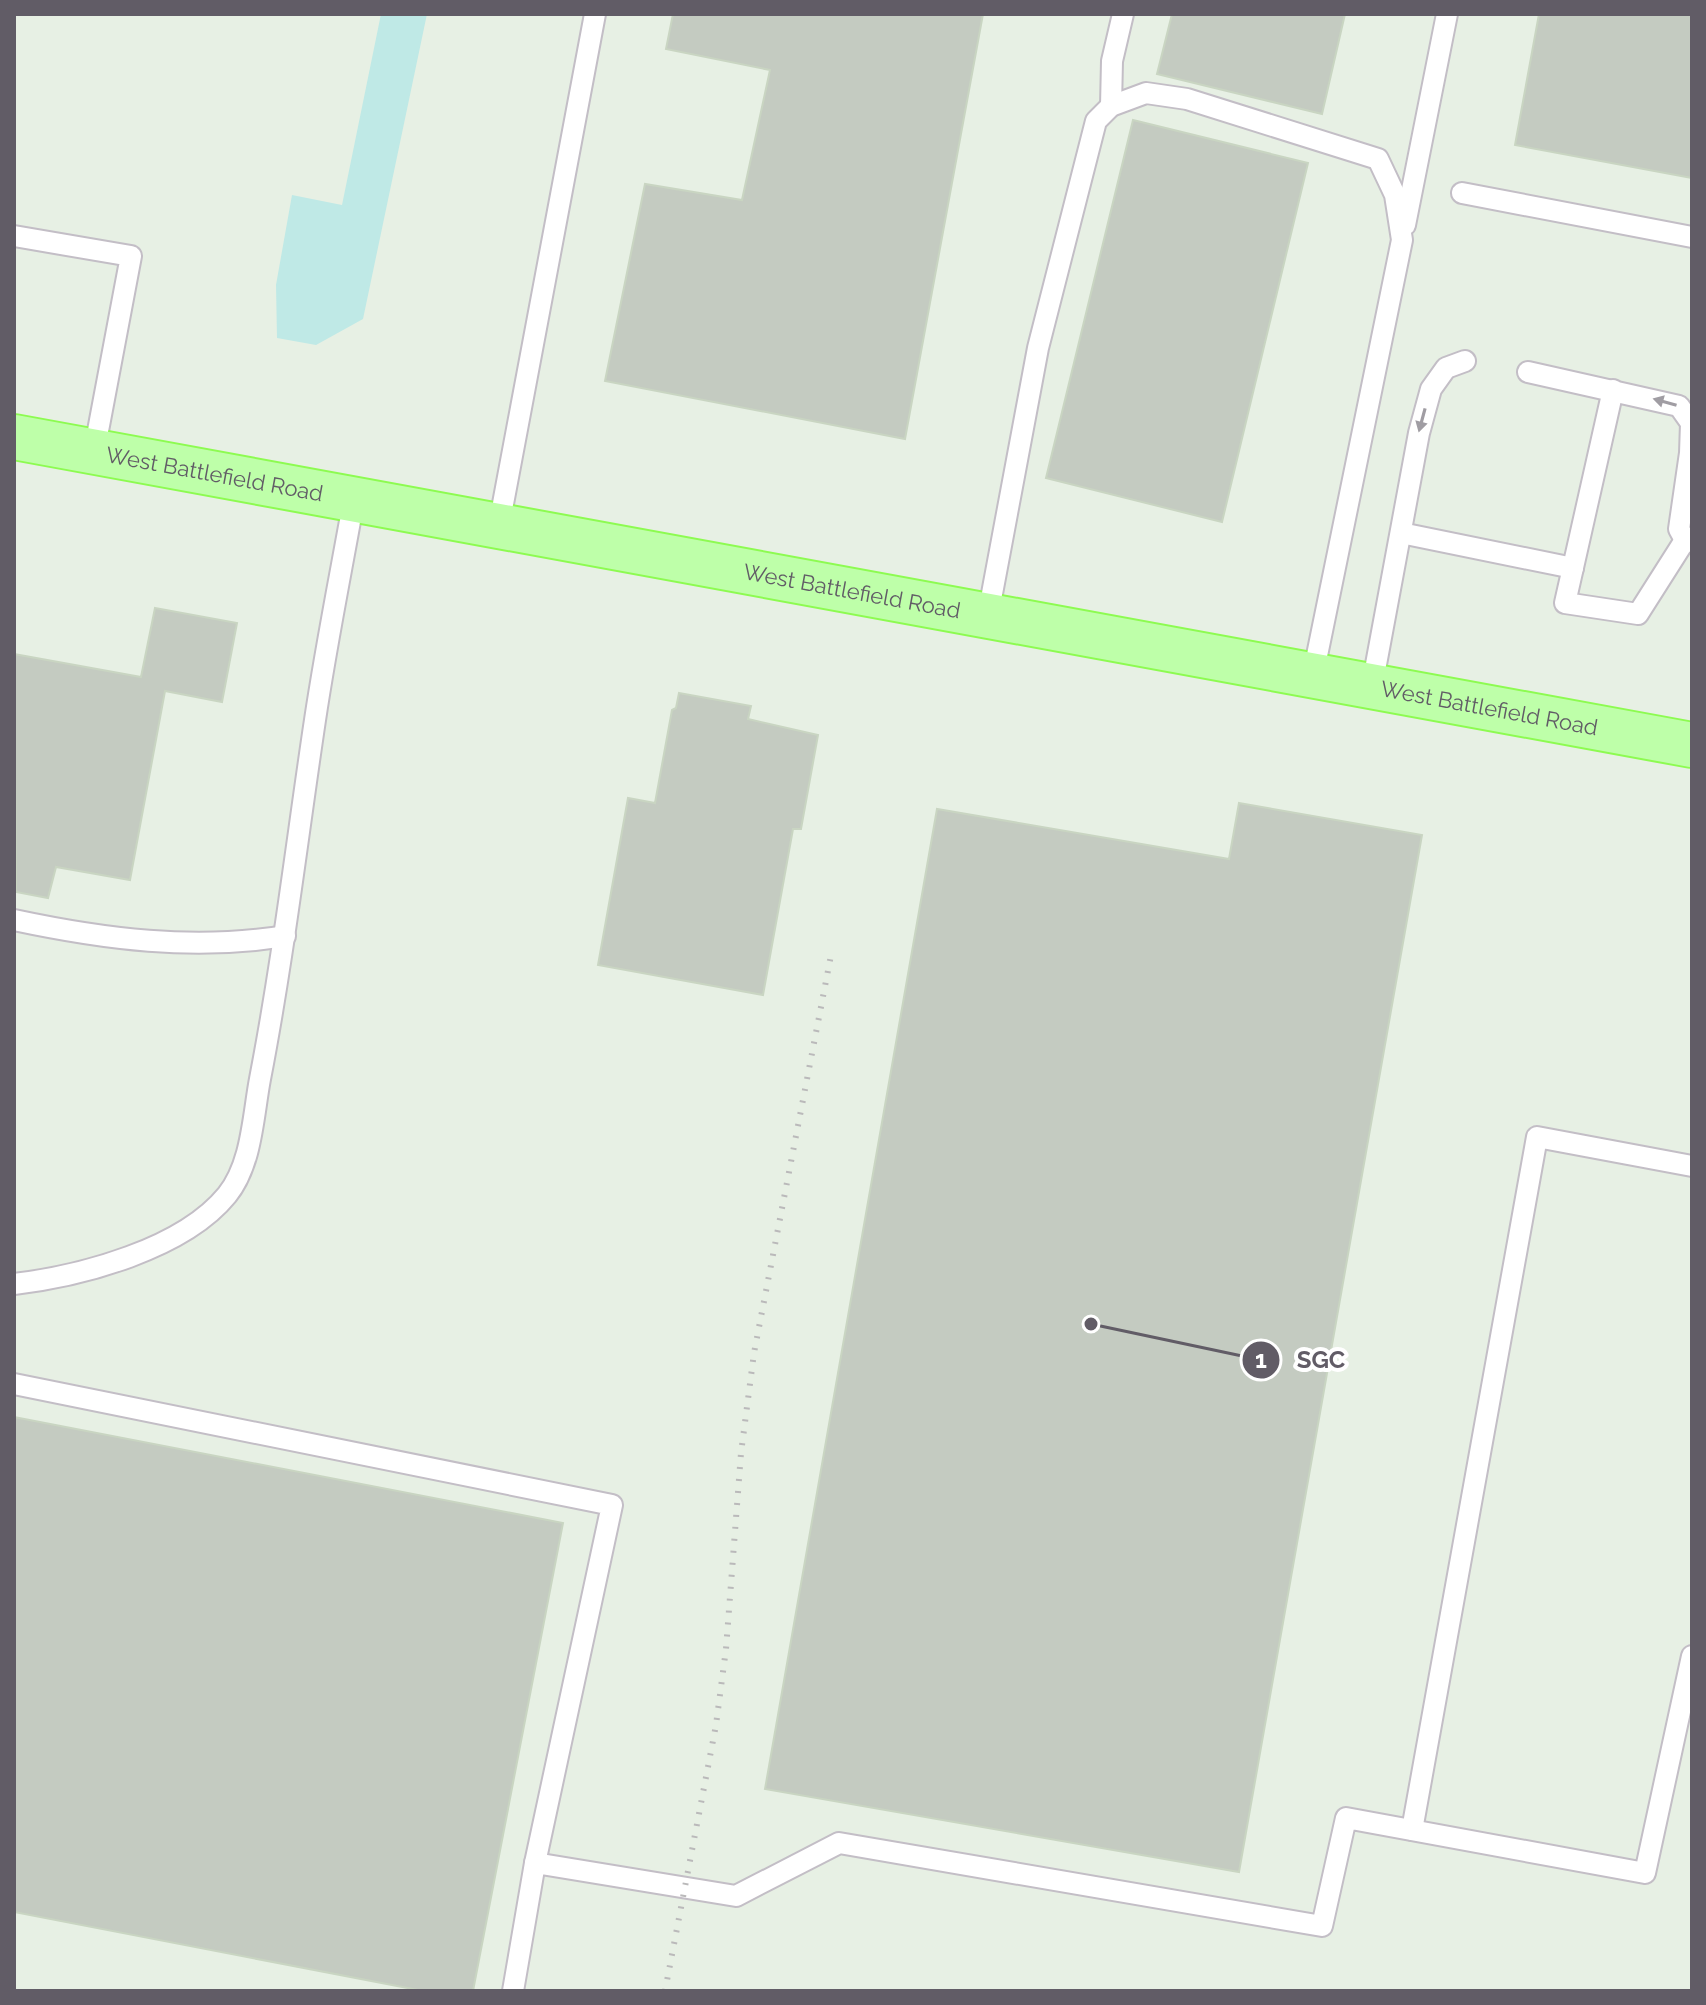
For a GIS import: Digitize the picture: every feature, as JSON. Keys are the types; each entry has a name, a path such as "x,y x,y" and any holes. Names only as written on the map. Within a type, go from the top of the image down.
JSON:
{"main road":[{"name":"West Battlefield Road","path":"14,437 1692,745"}],"lane":[{"path":"499,525 595,14"},
{"path":"1111,106 1112,61 1123,14"},
{"path":"1313,675 1447,14"},
{"path":"988,615 1038,348 1096,121 1111,106 1146,93 1187,99 1378,159 1395,195 1402,240"},
{"path":"1462,193 1692,237"},
{"path":"14,236 131,256 94,452"},
{"path":"1372,686 1419,433 1431,389 1446,368 1465,361"},
{"path":"1528,372 1613,390 1679,406 1691,423 1679,529 1688,541 1638,614 1565,603 1613,390"},
{"path":"14,1284 54,1279 149,1249 199,1223 229,1193 245,1162 285,936 315,718 354,499"},
{"path":"1402,526 1573,568"},
{"path":"14,920 85,935 181,943 250,942 285,936"},
{"path":"1412,1830 1537,1137 1692,1166"},
{"path":"14,1384 612,1505 535,1863 513,1991"},
{"path":"535,1863 736,1896 839,1843 1322,1926 1346,1818 1645,1873 1692,1656"}],"shaded area":[{"path":"381,14 427,14 363,319 316,345 277,338 276,285 292,195 342,205"}],"building":[{"path":"673,14 983,14 905,439 605,381 645,184 742,200 770,70 666,49"},
{"path":"1172,14 1345,14 1322,114 1157,74"},
{"path":"1539,14 1692,14 1692,178 1515,145"},
{"path":"1133,120 1308,163 1222,522 1046,478"},
{"path":"155,608 237,623 222,702 165,691 130,880 56,867 48,898 16,892 14,654 141,677"},
{"path":"679,693 751,706 748,719 818,735 801,829 793,829 763,995 598,965 628,798 655,803 672,710 676,708"},
{"path":"1239,803 1422,835 1239,1872 765,1789 937,809 1229,859"},
{"path":"14,1417 563,1523 473,1991 423,1991 14,1912"}],"railway":[{"path":"665,1991 716,1725 726,1649 741,1453 754,1353 832,950"}],"place":[{"name":"SGC","path":"1091,1324"}]}
